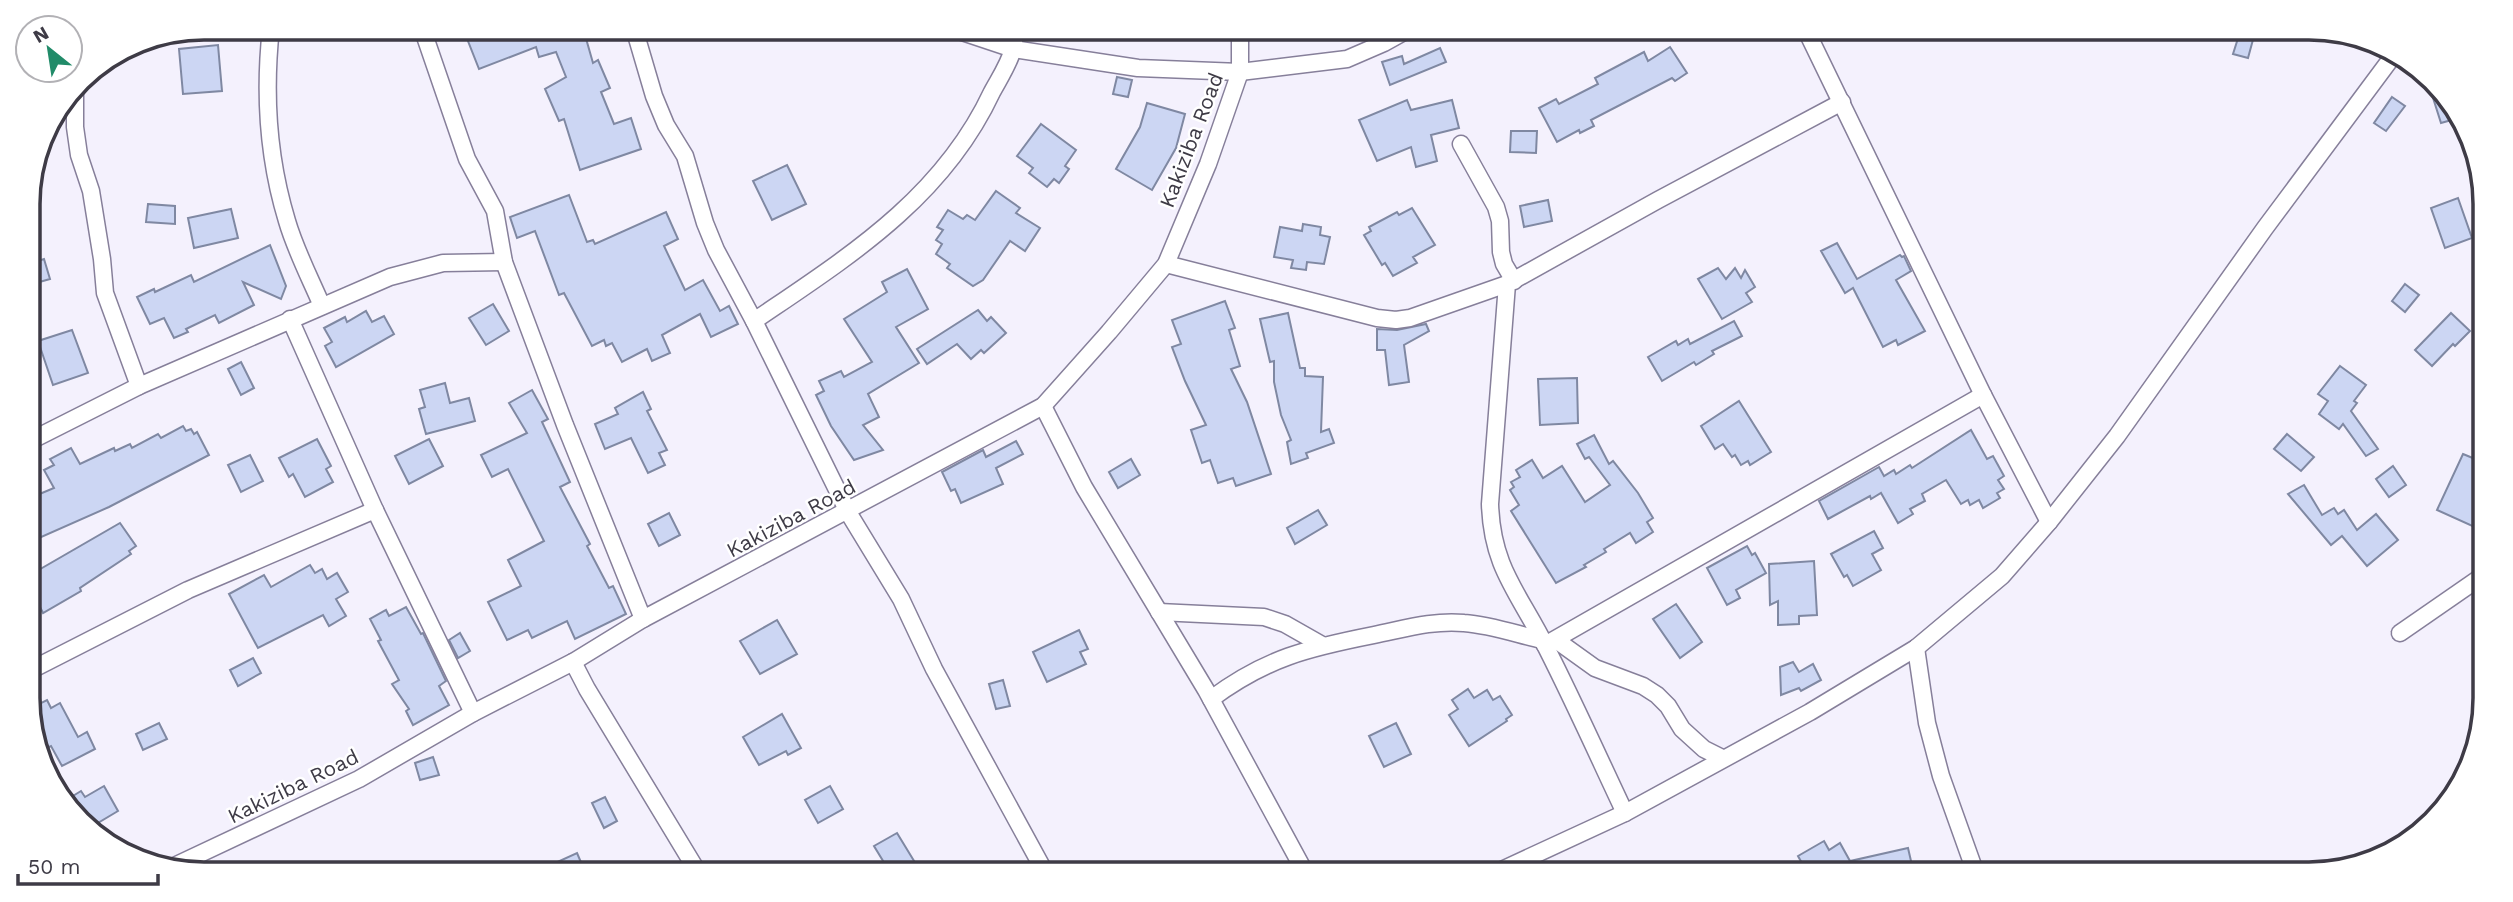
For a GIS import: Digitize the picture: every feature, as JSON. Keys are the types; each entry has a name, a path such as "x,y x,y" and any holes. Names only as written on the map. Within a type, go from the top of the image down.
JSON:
{"street":[{"path":"270,40 266,71 271,150 287,221 322,306"},
{"path":"426,40 467,159 495,211 504,262 565,425 643,620"},
{"path":"638,40 654,96 666,125 685,156 716,250 848,512 901,599 934,669 1039,862"},
{"path":"986,40 1013,49 1138,68 1240,72 1348,59 1389,40"},
{"path":"754,321 858,249 914,202 946,168 982,115 1013,49 1013,40"},
{"name":"Kakiziba Road","path":"186,860 359,779 473,713 573,662 643,620 1043,406 1110,332 1166,264 1208,164 1240,72 1240,40"},
{"path":"1811,40 1983,395 2049,522"},
{"path":"1520,861 1625,813 1810,712 1916,648 2002,576 2117,436 2289,195 2389,62"},
{"path":"1166,264 1386,320 1410,318 1511,283 1669,194 1842,102"},
{"path":"75,104 79,156 91,191 98,227 105,293 139,386"},
{"path":"1461,144 1496,207 1500,221 1501,252 1511,283 1490,504 1490,531 1504,574 1548,642 1625,813"},
{"path":"41,436 139,386 390,277 443,263 504,262"},
{"path":"290,319 375,510 473,713"},
{"path":"1548,642 1983,395"},
{"path":"1043,406 1084,487 1211,699 1299,861"},
{"path":"40,665 188,590 375,510"},
{"path":"2400,634 2473,583"},
{"path":"1159,612 1264,617 1285,624 1322,645"},
{"path":"1211,699 1233,682 1266,664 1322,645 1440,622 1496,628 1548,642 1595,668 1643,686 1668,706 1690,738 1722,758"},
{"path":"1916,648 1927,723 1941,776 1971,861"},
{"path":"573,662 692,862"}],"building":[{"path":"468,40 586,40 593,63 598,60 610,88 601,92 614,124 631,118 641,149 580,170 564,119 559,121 545,89 566,77 556,52 539,57 536,47 479,69"},
{"path":"2237,40 2253,40 2248,58 2233,54"},
{"path":"218,45 222,91 183,94 179,49"},
{"path":"1670,47 1687,73 1675,81 1672,78 1591,120 1594,126 1580,133 1579,130 1557,142 1539,108 1556,99 1559,104 1598,84 1595,78 1644,52 1648,61"},
{"path":"1440,48 1446,62 1390,85 1382,62 1402,56 1404,64"},
{"path":"1117,77 1132,80 1128,97 1113,94"},
{"path":"2392,97 2405,106 2386,131 2374,123"},
{"path":"2433,97 2450,120 2441,123"},
{"path":"1407,100 1411,110 1452,100 1459,128 1431,135 1437,161 1416,167 1411,147 1377,161 1359,120"},
{"path":"1147,103 1185,114 1176,148 1152,190 1116,169 1140,127"},
{"path":"1041,124 1076,150 1065,166 1069,169 1059,183 1054,179 1047,187 1029,173 1033,168 1017,156"},
{"path":"1511,131 1537,131 1536,153 1510,152"},
{"path":"787,165 806,204 772,220 753,181"},
{"path":"996,191 1020,208 1016,213 1040,228 1025,251 1010,241 983,280 973,286 947,268 950,264 936,254 942,244 936,240 943,230 937,227 948,210 963,219 967,215 975,220"},
{"path":"569,195 587,242 593,240 595,244 666,212 678,239 664,246 685,290 703,280 720,311 729,306 738,324 711,337 700,314 662,335 670,353 652,361 647,349 622,362 612,343 606,346 604,340 592,346 564,293 559,295 535,231 517,238 510,217"},
{"path":"2458,198 2472,238 2445,248 2431,208"},
{"path":"1548,200 1552,221 1524,227 1520,206"},
{"path":"148,204 175,206 175,224 146,222"},
{"path":"1412,208 1435,245 1413,257 1417,263 1393,276 1385,263 1382,265 1364,235 1371,231 1369,227 1397,212 1399,215"},
{"path":"231,209 238,238 194,248 188,218"},
{"path":"1303,224 1321,227 1320,235 1330,237 1324,264 1307,262 1306,270 1291,268 1293,260 1274,257 1280,227 1302,231"},
{"path":"1837,243 1857,279 1900,255 1904,256 1911,271 1896,280 1925,331 1898,345 1896,340 1883,347 1853,288 1845,293 1821,251"},
{"path":"270,245 286,286 281,299 243,282 254,305 219,323 215,315 174,338 164,318 150,324 137,297 154,289 155,292 191,275 194,282"},
{"path":"44,259 50,279 41,282 41,260"},
{"path":"1718,268 1726,279 1735,268 1741,278 1745,270 1755,287 1746,293 1752,302 1722,319 1698,279"},
{"path":"907,269 928,309 896,327 919,363 868,394 879,417 863,425 883,450 854,460 831,426 816,395 824,391 819,381 841,371 844,377 872,362 844,319 887,292 882,282"},
{"path":"2405,284 2419,295 2405,312 2392,301"},
{"path":"1225,301 1235,328 1229,330 1240,366 1231,369 1247,402 1271,474 1236,486 1233,478 1218,483 1210,460 1202,463 1191,430 1206,425 1172,347 1181,344 1172,320"},
{"path":"493,304 509,331 486,345 469,318"},
{"path":"978,310 987,321 991,317 1006,333 984,353 981,350 971,359 957,344 927,364 917,349"},
{"path":"366,311 372,322 384,316 394,334 336,367 325,346 332,342 324,328 345,317 347,322"},
{"path":"1288,313 1300,368 1305,368 1305,376 1323,377 1321,432 1329,429 1334,443 1306,453 1308,458 1291,464 1287,442 1291,440 1281,415 1274,382 1274,361 1270,362 1260,319"},
{"path":"2451,313 2470,331 2432,366 2415,350"},
{"path":"1734,321 1742,336 1712,351 1714,354 1696,365 1694,362 1662,381 1648,357 1676,341 1678,345 1688,339 1690,344"},
{"path":"1426,324 1429,331 1404,345 1409,382 1389,385 1385,350 1377,350 1377,329 1397,330"},
{"path":"72,330 88,373 53,385 41,349 41,340"},
{"path":"241,362 254,388 241,395 228,369"},
{"path":"2340,366 2366,385 2354,401 2357,403 2351,411 2378,449 2366,456 2343,424 2339,429 2319,414 2328,401 2318,394"},
{"path":"1577,378 1578,423 1540,425 1538,379"},
{"path":"445,383 450,403 469,398 475,421 426,434 419,409 425,407 420,390"},
{"path":"532,390 548,419 542,422 570,482 560,487 590,544 587,546 609,588 613,586 626,614 575,639 567,621 532,638 528,630 507,640 488,602 521,586 508,560 544,541 508,469 492,477 481,455 527,433 509,403"},
{"path":"643,392 651,409 647,411 667,450 659,453 665,465 648,473 631,438 605,449 595,424 618,414 615,408"},
{"path":"1739,401 1771,452 1750,465 1748,461 1741,465 1723,444 1715,449 1701,426"},
{"path":"183,426 186,431 191,429 194,434 197,432 209,455 109,507 40,537 40,494 54,488 44,470 54,465 50,459 71,448 80,464 114,448 115,451 130,444 132,448 158,434 161,438"},
{"path":"1971,430 1987,459 1993,456 2004,476 1998,480 2004,489 1997,493 2000,498 1983,508 1979,500 1970,505 1968,500 1961,504 1946,480 1922,494 1925,501 1910,509 1913,514 1898,523 1881,493 1871,499 1870,496 1828,519 1819,501 1879,467 1884,476 1894,470 1896,474 1910,465 1912,468"},
{"path":"2287,434 2314,457 2301,471 2274,449"},
{"path":"1594,435 1609,464 1613,461 1638,493 1653,518 1647,522 1653,532 1636,543 1630,533 1604,549 1606,552 1584,565 1586,567 1556,583 1511,511 1519,505 1510,490 1514,487 1511,482 1520,477 1516,470 1532,460 1543,478 1562,466 1585,502 1610,485 1589,457 1585,459 1577,444"},
{"path":"317,439 331,466 326,469 333,482 305,497 293,474 289,477 279,458"},
{"path":"429,439 443,466 409,484 395,456"},
{"path":"1016,441 1023,454 996,468 1003,484 961,503 955,489 951,491 942,472 983,450 986,457"},
{"path":"2463,454 2473,458 2473,526 2437,510"},
{"path":"250,455 263,481 241,492 228,465"},
{"path":"1131,459 1140,475 1118,488 1109,472"},
{"path":"2393,466 2406,485 2389,497 2376,479"},
{"path":"2304,485 2322,515 2334,508 2338,514 2344,510 2357,530 2376,514 2398,540 2367,566 2342,536 2331,545 2288,494"},
{"path":"1318,510 1327,525 1295,544 1287,528"},
{"path":"669,513 680,535 659,546 648,524"},
{"path":"120,523 136,546 129,551 131,554 80,588 81,591 43,613 40,607 40,569"},
{"path":"1874,531 1883,548 1872,554 1881,570 1853,586 1847,575 1844,577 1831,554"},
{"path":"1747,546 1752,555 1755,553 1766,573 1736,590 1740,598 1727,605 1707,568"},
{"path":"1814,561 1817,615 1799,616 1799,624 1778,625 1778,601 1770,605 1769,564"},
{"path":"310,565 315,573 322,569 327,579 337,573 348,592 336,599 346,616 329,626 323,615 258,648 229,594 264,575 271,587"},
{"path":"1676,604 1702,642 1680,658 1653,619"},
{"path":"406,607 421,634 423,633 446,681 439,686 449,705 413,725 406,711 409,709 392,684 399,680 378,641 381,640 370,619 386,610 389,616"},
{"path":"777,620 797,654 760,674 740,641"},
{"path":"1079,630 1088,649 1080,652 1086,664 1047,682 1033,652"},
{"path":"460,633 470,651 458,658 449,640"},
{"path":"253,658 261,673 238,686 230,670"},
{"path":"1793,662 1799,672 1813,664 1821,680 1801,691 1799,688 1781,695 1780,667"},
{"path":"1003,680 1010,706 996,709 989,684"},
{"path":"1468,689 1474,698 1487,690 1493,700 1500,696 1512,715 1469,746 1449,715 1458,709 1452,700"},
{"path":"47,700 51,708 60,703 78,737 87,732 95,749 62,766 51,746 48,747 43,730 41,703"},
{"path":"782,714 801,748 788,755 786,751 759,765 743,737"},
{"path":"159,723 167,739 143,750 136,734"},
{"path":"1396,723 1411,754 1384,767 1369,736"},
{"path":"433,757 439,775 420,780 415,763"},
{"path":"104,786 118,811 98,823 73,796 81,791 85,797"},
{"path":"830,786 843,809 818,823 805,800"},
{"path":"605,797 617,821 604,828 592,803"},
{"path":"897,833 914,862 884,862 874,846"},
{"path":"1824,841 1829,850 1840,843 1850,861 1908,848 1911,861 1801,861 1798,856"},
{"path":"577,853 581,862 558,862"}]}
